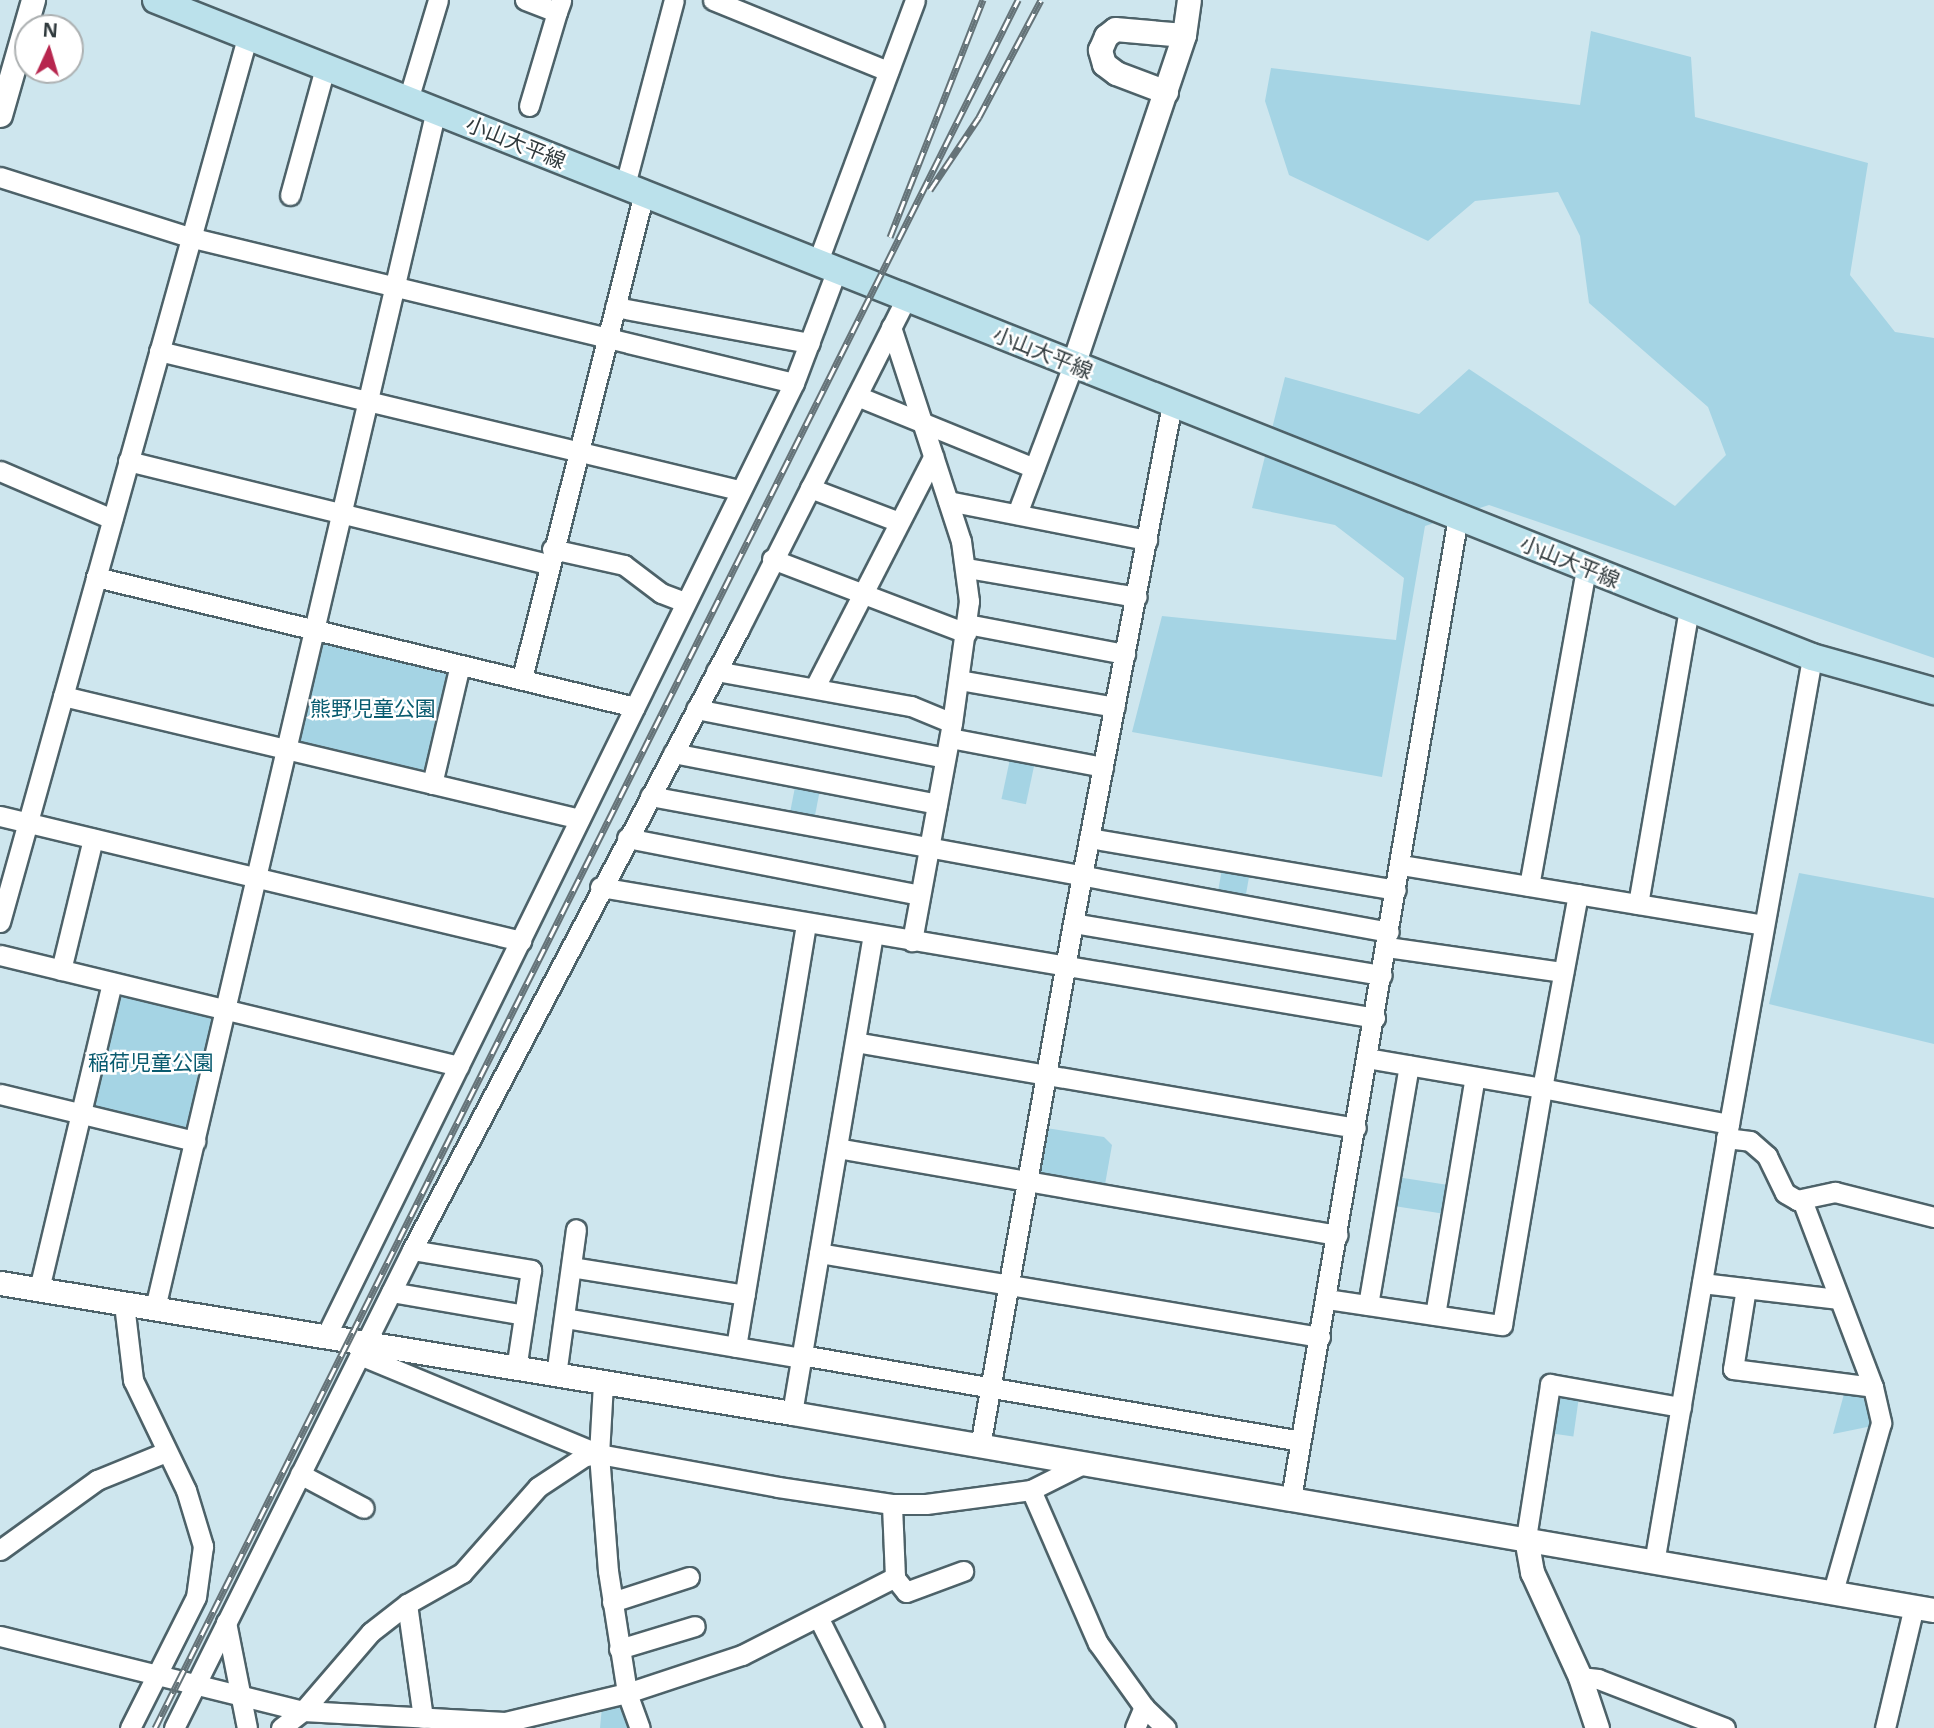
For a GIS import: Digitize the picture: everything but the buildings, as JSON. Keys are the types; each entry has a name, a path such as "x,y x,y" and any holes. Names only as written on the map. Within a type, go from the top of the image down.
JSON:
{"main road":[{"name":"小山大平線","path":"156,0 1812,657 1934,691"}],"street":[{"path":"0,115 33,0"},
{"path":"408,100 438,0"},
{"path":"525,0 559,6 529,106"},
{"path":"522,678 550,556 608,339 634,189 674,0"},
{"path":"713,0 888,71"},
{"path":"326,1336 635,707 738,490 794,383 810,343 827,265 888,71 915,0"},
{"path":"1017,514 1073,365 1166,92 1184,35 1189,0"},
{"path":"1166,92 1116,73 1104,64 1100,50 1106,36 1115,29 1184,35"},
{"path":"0,922 189,237 247,38"},
{"path":"290,195 325,68"},
{"path":"155,1308 436,110"},
{"path":"0,177 189,237 794,383"},
{"path":"174,1728 412,1250 600,887 716,671 906,297"},
{"path":"615,307 810,343"},
{"path":"891,327 967,568 967,628 912,941"},
{"path":"159,351 738,490"},
{"path":"857,396 1034,468"},
{"path":"980,1446 1081,878 1172,404"},
{"path":"814,687 933,457"},
{"path":"128,461 340,514 550,556 624,565 661,593 684,602"},
{"path":"0,471 112,519"},
{"path":"810,488 898,522"},
{"path":"948,501 1147,540"},
{"path":"1290,1499 1375,1018 1458,517"},
{"path":"772,559 860,594 967,628 1125,654"},
{"path":"967,568 1137,597"},
{"path":"1529,886 1586,568"},
{"path":"96,577 635,707"},
{"path":"1638,904 1689,609"},
{"path":"1655,1559 1763,925 1812,657"},
{"path":"432,784 460,665"},
{"path":"716,671 911,706 951,730 1103,766"},
{"path":"959,680 1115,707"},
{"path":"63,696 580,819"},
{"path":"696,709 945,758"},
{"path":"673,753 937,804"},
{"path":"650,796 1563,972"},
{"path":"0,816 521,941"},
{"path":"626,838 920,895"},
{"path":"1089,838 1396,890"},
{"path":"61,970 93,839"},
{"path":"1401,865 1763,925"},
{"path":"600,887 1375,1018"},
{"path":"1326,1299 1502,1325 1578,894"},
{"path":"736,1347 806,923"},
{"path":"1073,923 1382,975"},
{"path":"793,1413 873,934"},
{"path":"0,955 459,1066"},
{"path":"39,1289 112,983"},
{"path":"855,1042 1356,1128"},
{"path":"1367,1058 1542,1088 1728,1131 1750,1141 1767,1156 1786,1193 1802,1200 1835,1192 1934,1217"},
{"path":"1368,1305 1409,1065"},
{"path":"1434,1315 1475,1077"},
{"path":"0,1094 195,1141"},
{"path":"837,1148 1337,1234"},
{"path":"1802,1200 1873,1387 1881,1423 1833,1591"},
{"path":"556,1375 576,1229"},
{"path":"412,1250 531,1270 516,1369"},
{"path":"819,1253 1320,1337"},
{"path":"571,1267 745,1295"},
{"path":"0,1283 326,1336 363,1349 599,1454 892,1504 1031,1490 1083,1464"},
{"path":"1702,1283 1839,1299"},
{"path":"1746,1288 1734,1370 1873,1387"},
{"path":"391,1292 524,1315"},
{"path":"124,1304 133,1380 197,1519 203,1564 196,1597 130,1728"},
{"path":"565,1318 991,1387 1301,1441"},
{"path":"363,1349 516,1369 793,1413 1655,1559 1924,1608 1885,1728"},
{"path":"603,1383 599,1454 612,1602 627,1693 640,1728"},
{"path":"1597,1728 1580,1677 1532,1572 1526,1538 1550,1384 1681,1407"},
{"path":"0,1550 97,1480 166,1452"},
{"path":"281,1728 303,1711 371,1632 407,1604 462,1573 538,1488 585,1456 599,1454"},
{"path":"300,1474 364,1508"},
{"path":"1031,1490 1098,1643 1144,1707 1166,1728"},
{"path":"892,1504 894,1577 906,1592 963,1572"},
{"path":"612,1602 689,1577"},
{"path":"0,1636 303,1711 505,1722 627,1693 742,1654 819,1619 894,1577"},
{"path":"407,1604 423,1718"},
{"path":"819,1619 874,1728"},
{"path":"226,1622 244,1696 247,1728"},
{"path":"619,1649 695,1626"},
{"path":"1580,1677 1598,1679 1725,1728"},
{"path":"1135,1728 1144,1707"}],"green space":[{"path":"1591,31 1691,57 1695,117 1868,163 1850,275 1895,332 1934,338 1934,658 1489,505 1425,526 1382,777 1132,732 1162,616 1396,640 1404,578 1335,525 1252,508 1285,377 1419,414 1469,369 1675,506 1726,455 1708,407 1589,303 1580,236 1558,192 1475,201 1428,241 1289,175 1265,101 1271,68 1580,105"},
{"name":"熊野児童公園","path":"323,642 452,670 428,775 295,745 316,648"},
{"path":"1010,759 1034,764 1026,804 1001,799"},
{"path":"796,782 821,787 814,821 789,816"},
{"path":"1222,869 1250,874 1245,901 1217,897"},
{"path":"1799,873 1934,898 1934,1044 1769,1004"},
{"name":"稲荷児童公園","path":"115,992 215,1017 186,1131 86,1106"},
{"path":"1046,1128 1104,1137 1112,1145 1104,1190 1037,1174"},
{"path":"1397,1177 1451,1186 1447,1214 1392,1206"},
{"path":"1844,1394 1870,1398 1877,1425 1833,1434"},
{"path":"1558,1395 1579,1398 1573,1437 1553,1434"},
{"path":"628,1706 636,1728 600,1728 602,1707"}],"railway":[{"path":"890,237 983,0"},
{"path":"155,1728 1018,0"},
{"path":"930,190 979,117 1041,0"}]}
